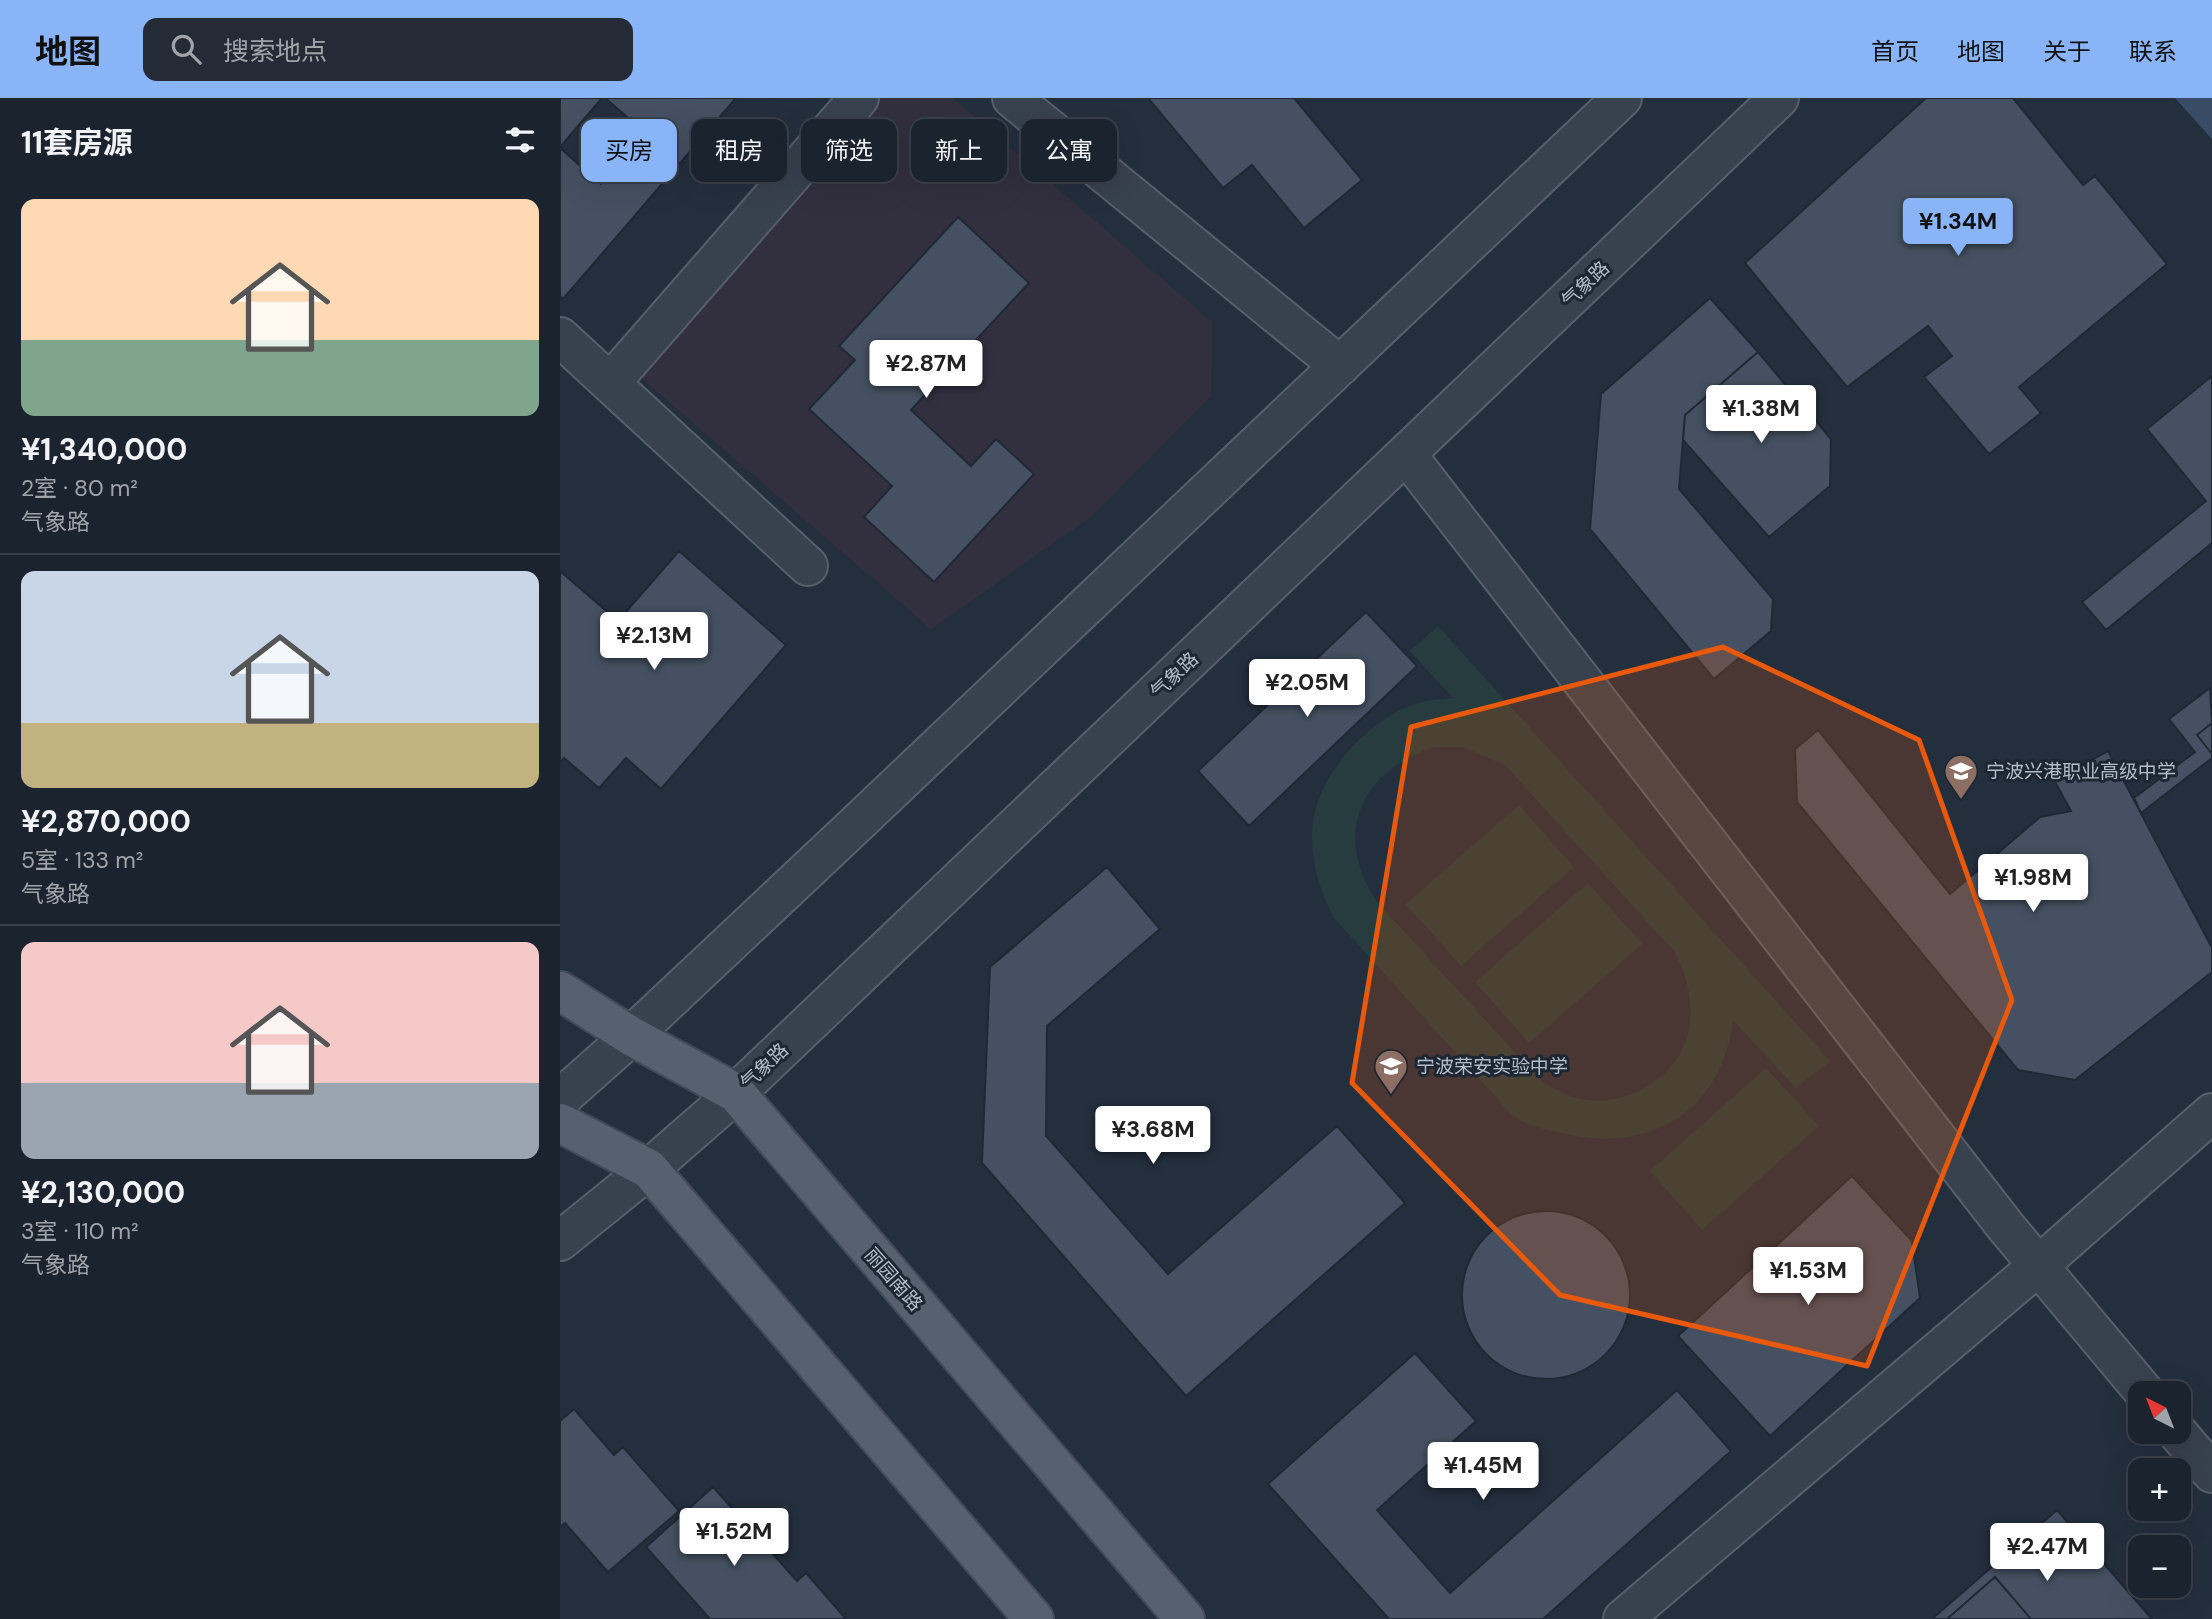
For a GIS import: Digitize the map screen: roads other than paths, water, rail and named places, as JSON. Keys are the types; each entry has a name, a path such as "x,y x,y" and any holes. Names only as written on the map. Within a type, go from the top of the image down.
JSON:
{"main road":[{"name":"丽园南路","path":"560,991 631,1036 736,1093 1185,1619"},
{"path":"560,1123 649,1169 1034,1619"}],"street":[{"path":"611,382 859,98"},
{"path":"1012,98 1340,366"},
{"path":"560,1099 631,1036 1622,98"},
{"name":"气象路","path":"560,1241 649,1169 736,1093 1779,98"},
{"path":"560,337 808,566"},
{"path":"1406,454 2038,1266 2135,1381"},
{"path":"1623,1619 2038,1266 2212,1113"},
{"path":"2187,1444 2212,1473"}],"water":[{"path":"2175,98 2212,98 2212,139"}],"place":[{"name":"宁波兴港职业高级中学","path":"1961,801"},
{"name":"宁波荣安实验中学","path":"1391,1096"}]}
